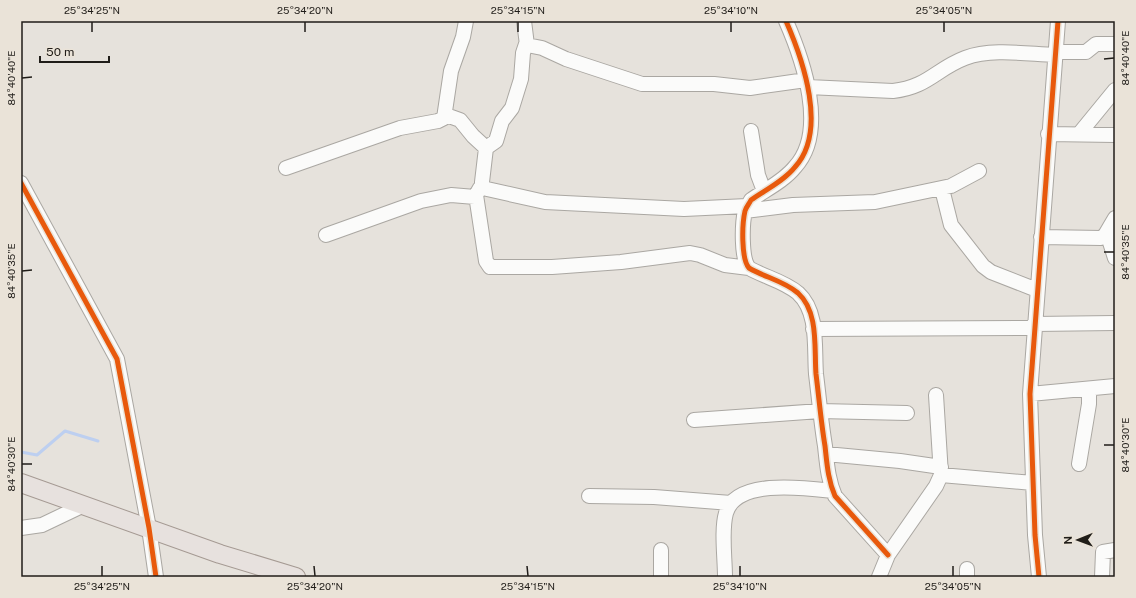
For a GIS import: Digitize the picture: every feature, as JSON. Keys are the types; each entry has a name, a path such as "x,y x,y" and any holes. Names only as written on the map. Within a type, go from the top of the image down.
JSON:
{"main road":[{"path":"21,483 220,554 296,577"}],"street":[{"path":"286,168 400,128 442,120 446,115 451,71 463,37 466,21"},
{"path":"486,148 496,143 502,121 512,108 522,76 523,53 526,44 524,21"},
{"path":"749,268 744,259 746,208 751,200 795,168 806,151 812,119 807,84 794,40 786,21"},
{"path":"1039,577 1035,535 1030,394 1048,134 1058,21"},
{"path":"526,44 542,48 570,60 642,84 714,84 750,88 807,84 893,91 906,90 925,83 945,68 965,58 976,55 1086,52 1096,44 1115,44"},
{"path":"1079,134 1115,90"},
{"path":"446,115 460,120 472,136 486,148"},
{"path":"751,131 759,180 764,191"},
{"path":"1048,134 1115,135"},
{"path":"486,148 479,190 486,261 490,267 552,267 621,262 690,253 700,255 725,265 749,268 787,285 798,293 808,307 813,328 820,411 830,484 833,491 849,513 888,555"},
{"path":"326,235 421,201 451,195 474,197 479,190 487,189 545,202 684,209 746,208 875,202 942,189 957,184 979,171"},
{"path":"21,183 117,359 149,528 156,577"},
{"path":"942,189 951,225 983,266 991,272 1037,290"},
{"path":"1041,237 1104,237 1115,218"},
{"path":"1107,233 1115,258"},
{"path":"813,328 1034,326 1115,323"},
{"path":"1030,394 1089,390 1115,386"},
{"path":"1079,464 1089,404 1089,390"},
{"path":"878,577 888,555 936,486 942,471 936,395"},
{"path":"694,420 820,411 907,413"},
{"path":"826,454 900,461 942,471 1033,483"},
{"path":"725,577 725,523 726,514 731,503 743,494 759,490 795,487 833,491"},
{"path":"590,496 654,497 731,503"},
{"path":"21,528 42,525 84,505"},
{"path":"661,550 661,577"},
{"path":"1102,577 1103,552 1115,550"}],"waterway":[{"path":"21,452 37,455 65,431 98,441"}],"cycle path":[{"path":"786,21 793,37 805,75 811,115 810,134 805,152 791,172 751,200 746,208 744,217 743,249 746,264 749,268 787,285 798,293 805,301 809,310 814,331 816,374 822,428 831,484 835,496 888,555"},
{"path":"1039,577 1035,535 1030,394 1058,21"},
{"path":"21,183 117,359 149,528 156,577"}]}
